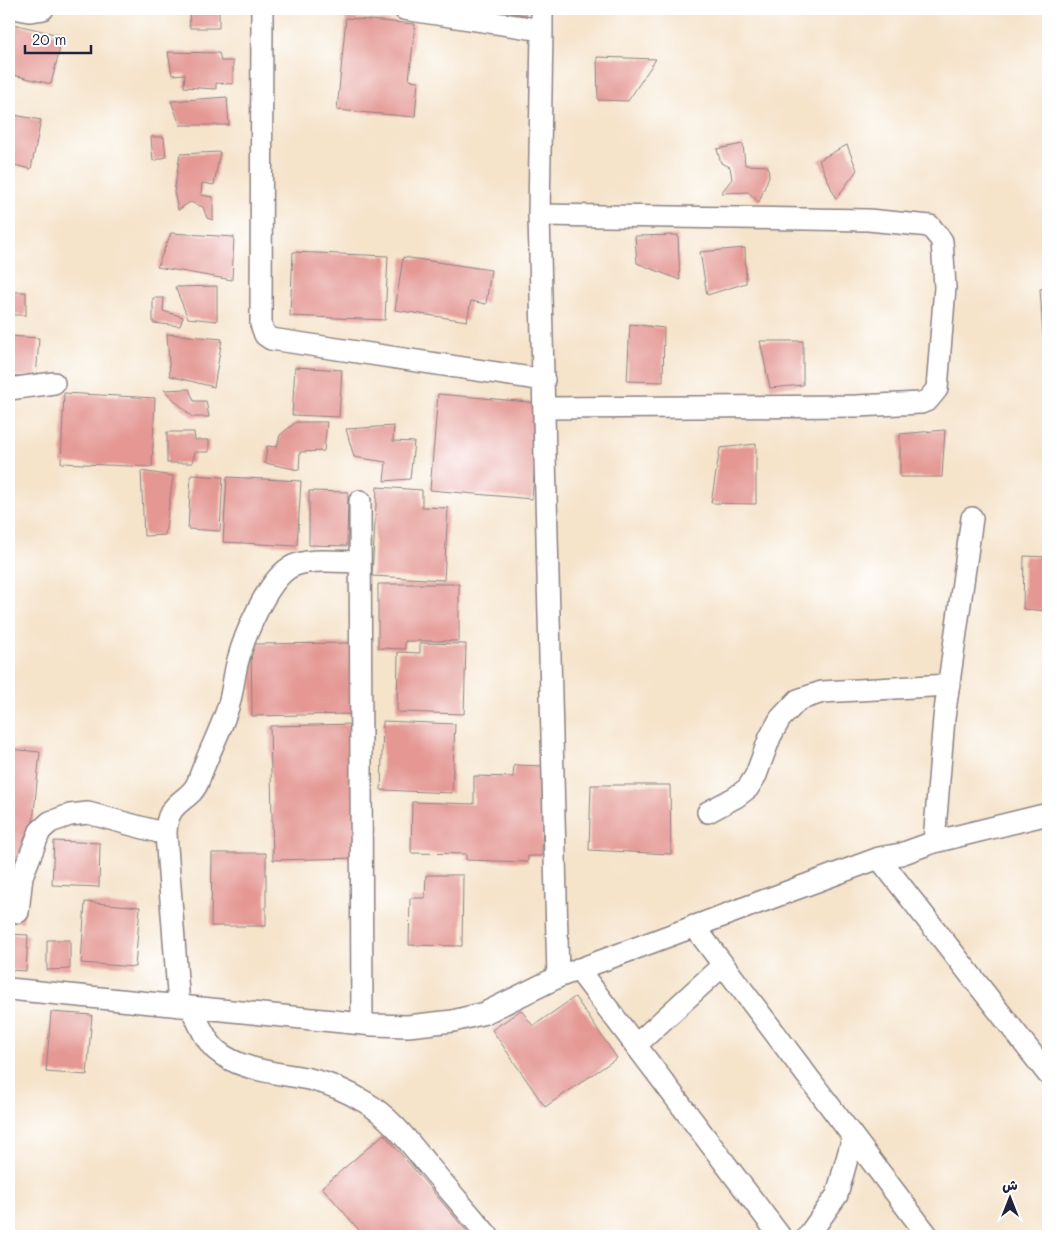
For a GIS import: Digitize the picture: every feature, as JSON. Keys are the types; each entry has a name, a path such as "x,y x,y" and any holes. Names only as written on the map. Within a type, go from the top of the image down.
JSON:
{"street":[{"path":"19,9 43,9"},
{"path":"262,9 261,324 265,335 271,339 544,380"},
{"path":"404,9 542,30"},
{"path":"542,9 540,215 558,977"},
{"path":"540,215 868,220 920,224 930,226 942,241 945,287 937,389 928,400 921,403 857,406 544,408"},
{"path":"9,389 54,384"},
{"path":"360,501 362,1024"},
{"path":"934,842 944,718 972,518"},
{"path":"360,562 308,562 290,568 274,582 258,610 239,658 229,705 196,789 172,810 167,821 166,834 185,1007 216,1050 233,1060 262,1070 314,1080 366,1103 398,1128 488,1236"},
{"path":"708,812 736,798 748,788 756,775 770,737 780,720 798,700 822,692 948,685"},
{"path":"18,912 22,876 40,831 50,822 70,815 88,813 166,834"},
{"path":"9,989 362,1024 408,1026 453,1021 484,1013 578,969 879,858 901,854 934,842 1048,814"},
{"path":"879,858 1048,1074"},
{"path":"694,926 928,1236"},
{"path":"636,1046 723,965"},
{"path":"578,969 780,1236"},
{"path":"808,1236 837,1195 853,1137"}],"building":[{"path":"189,9 219,9 219,28 190,28"},
{"path":"492,9 527,9 526,15"},
{"path":"346,18 415,24 409,80 418,81 415,117 337,110"},
{"path":"9,23 63,36 51,84 9,74"},
{"path":"168,52 219,53 221,61 233,61 233,84 216,83 216,89 184,87 185,74 172,75"},
{"path":"597,57 656,59 628,101 598,100"},
{"path":"227,97 229,125 180,125 171,101"},
{"path":"9,114 41,120 31,169 9,164"},
{"path":"151,137 164,137 166,157 153,161"},
{"path":"743,144 745,165 768,166 769,176 759,202 748,192 721,193 732,179 730,167 721,163 717,149"},
{"path":"847,145 857,170 836,199 819,160"},
{"path":"220,152 214,185 202,183 201,195 213,197 213,220 207,218 203,207 190,202 178,210 174,192 180,154"},
{"path":"171,233 234,237 232,280 157,267"},
{"path":"678,235 680,280 637,263 635,236"},
{"path":"745,248 746,283 707,295 700,252"},
{"path":"293,252 388,256 385,320 290,316"},
{"path":"403,257 491,270 486,304 471,301 467,321 395,310"},
{"path":"217,286 217,321 188,318 175,287"},
{"path":"1048,288 1048,333 1043,333 1040,289"},
{"path":"9,292 26,292 26,315 9,315"},
{"path":"153,298 164,298 163,311 183,317 180,326 153,323"},
{"path":"630,324 664,328 663,382 627,381"},
{"path":"167,334 222,339 214,387 170,376"},
{"path":"9,336 39,338 36,378 9,375"},
{"path":"760,341 803,341 803,385 770,388"},
{"path":"295,367 342,370 339,417 292,415"},
{"path":"189,389 194,401 206,401 209,417 192,417 164,390"},
{"path":"64,393 155,398 152,467 61,463"},
{"path":"438,394 540,403 532,499 430,490"},
{"path":"296,422 327,422 324,451 300,452 299,470 265,463 267,446 277,447 280,435"},
{"path":"394,426 393,441 414,442 410,479 384,481 386,462 354,457 346,429"},
{"path":"945,430 942,477 900,477 900,434"},
{"path":"167,432 194,432 195,440 209,440 209,452 195,452 192,463 167,463"},
{"path":"756,444 756,504 711,503 720,448"},
{"path":"141,471 173,476 165,535 144,536"},
{"path":"191,475 223,477 220,531 188,529"},
{"path":"227,477 301,481 297,546 223,542"},
{"path":"377,487 422,490 422,507 448,508 444,580 372,576"},
{"path":"309,491 348,492 347,546 309,545"},
{"path":"1024,556 1048,557 1048,611 1023,609"},
{"path":"378,584 459,584 459,641 405,641 405,649 378,648"},
{"path":"352,643 353,714 252,716 251,644"},
{"path":"420,643 466,644 464,714 397,712 398,652 420,653"},
{"path":"383,721 455,724 452,793 381,790"},
{"path":"356,724 359,858 273,860 270,726"},
{"path":"9,749 40,752 23,922 9,920"},
{"path":"514,765 544,766 542,856 528,856 528,862 466,860 466,854 411,853 412,802 474,804 474,776 513,777"},
{"path":"591,785 670,785 671,854 589,850"},
{"path":"54,841 100,843 99,887 52,885"},
{"path":"212,853 266,853 266,926 211,926"},
{"path":"426,875 463,875 462,946 409,945 410,898 425,898"},
{"path":"85,902 140,907 135,967 81,963"},
{"path":"9,934 28,935 26,971 9,970"},
{"path":"47,940 70,940 70,969 47,970"},
{"path":"575,997 617,1058 545,1107 492,1030 521,1010 533,1026"},
{"path":"51,1012 92,1015 87,1075 46,1072"},
{"path":"384,1134 471,1236 364,1236 322,1187"}]}
